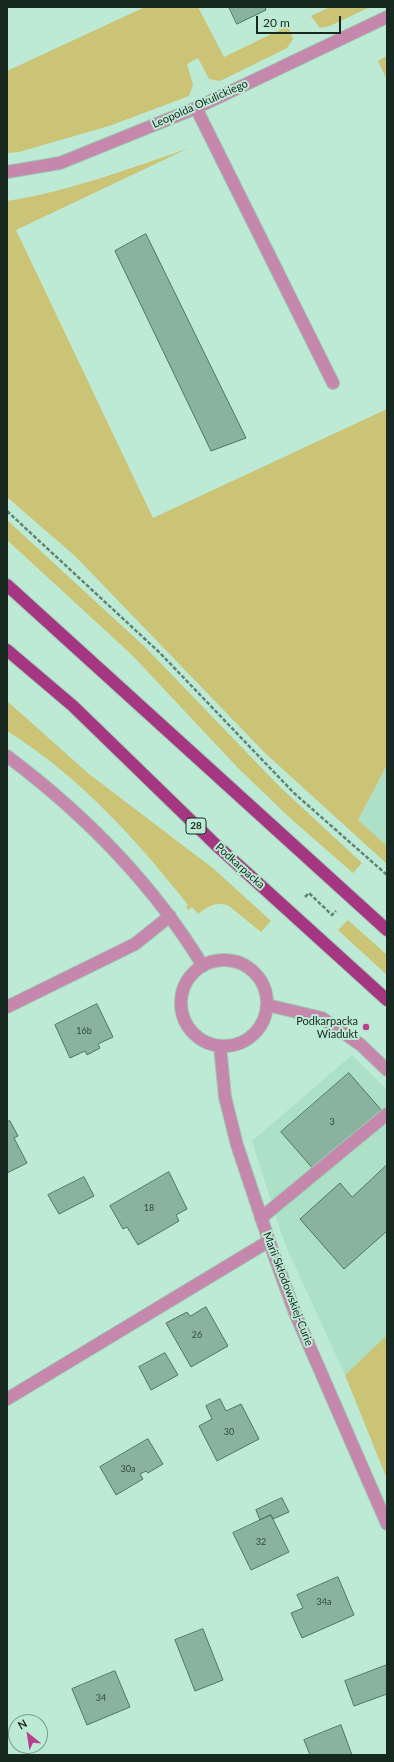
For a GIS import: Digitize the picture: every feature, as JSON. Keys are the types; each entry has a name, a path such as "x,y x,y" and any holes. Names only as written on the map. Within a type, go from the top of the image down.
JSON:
{"main road":[{"path":"7,585 387,930"},
{"name":"Podkarpacka","path":"7,650 73,706 215,844 387,1000"}],"street":[{"name":"Leopolda Okulickiego","path":"7,172 60,163 196,108 387,17"},
{"path":"196,108 334,382"},
{"path":"7,756 42,782 126,864 183,932 203,966"},
{"path":"7,1007 135,944 170,916"},
{"path":"228,960 241,963 252,970 261,980 266,991 267,1005 264,1018 257,1030 247,1040 234,1045 220,1046 206,1042 195,1035 187,1024 182,1011 182,998 185,985 192,974 203,966 215,961 228,960"},
{"path":"267,1005 322,1018 361,1045 387,1070"},
{"name":"Marii Skłodowskiej-Curie","path":"220,1046 225,1096 237,1145 269,1241 295,1313 387,1524"},
{"path":"261,1218 387,1114"},
{"path":"7,1399 269,1241"}],"path":[{"path":"7,511 160,653 294,793 387,875"},
{"path":"302,901 309,893 332,915 339,908"}],"shaded area":[{"path":"145,7 198,7 224,57 288,26 293,39 287,48 220,81 209,79 198,58 187,64 193,85 189,96 109,126 19,152 7,153 7,71"},
{"path":"330,7 370,7 330,26 320,28 311,16"},
{"path":"387,56 387,80 378,61"},
{"path":"189,148 16,230 153,518 387,409 387,765 358,820 387,846 387,864 265,753 75,556 7,497 7,201 30,197 76,185"},
{"path":"7,520 146,648 280,787 362,863 353,873 290,818 238,768 132,655 7,540"},
{"path":"7,701 89,774 214,869 271,921 261,932 229,906 220,904 212,905 198,914 192,907 188,910 186,907 188,905 148,857 105,810 58,768 33,748 7,731"},
{"path":"387,765 387,846 358,820"},
{"path":"348,920 387,955 387,975 338,930"},
{"path":"352,1055 387,1090 387,1335 345,1375 285,1244 252,1141"},
{"path":"387,1335 387,1479 345,1375"}],"building":[{"path":"229,7 265,7 266,10 237,24"},
{"path":"146,234 246,438 211,451 115,251"},
{"path":"97,1004 113,1037 98,1044 100,1048 87,1055 85,1051 70,1058 55,1025"},
{"path":"349,1073 383,1112 315,1171 281,1132"},
{"path":"10,1121 18,1136 14,1138 27,1163 7,1173 7,1122"},
{"path":"387,1165 387,1231 344,1269 300,1219 340,1183 352,1197"},
{"path":"169,1172 187,1209 176,1215 179,1221 138,1245 127,1227 123,1229 110,1206"},
{"path":"84,1177 94,1196 59,1214 48,1195"},
{"path":"206,1307 228,1346 191,1367 166,1323 187,1312 190,1316"},
{"path":"165,1353 178,1375 151,1390 139,1367"},
{"path":"220,1399 226,1411 241,1404 259,1439 217,1461 199,1426 212,1419 206,1406"},
{"path":"148,1439 163,1464 148,1473 146,1471 140,1474 143,1479 116,1495 100,1467"},
{"path":"282,1498 289,1512 273,1519 271,1515 260,1520 256,1510"},
{"path":"271,1515 289,1552 251,1570 233,1533"},
{"path":"338,1577 354,1615 302,1638 291,1613 303,1608 297,1595"},
{"path":"203,1629 223,1680 195,1691 175,1640"},
{"path":"387,1665 387,1694 354,1706 345,1681"},
{"path":"115,1671 130,1707 87,1725 72,1689"},
{"path":"341,1725 352,1755 310,1755 304,1740"}],"place":[{"name":"Podkarpacka Wiadukt","path":"366,1027"}]}
